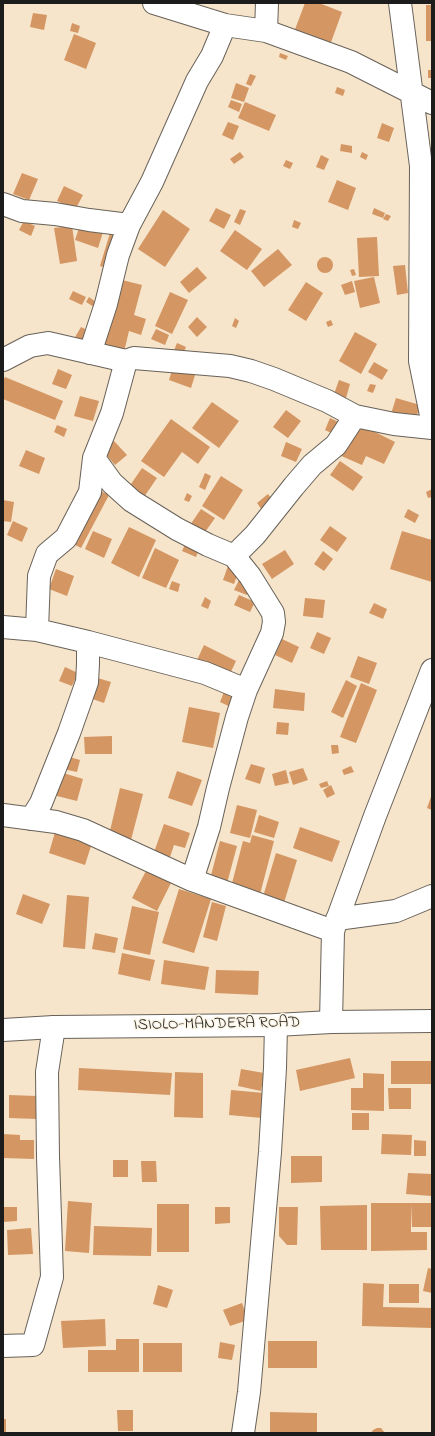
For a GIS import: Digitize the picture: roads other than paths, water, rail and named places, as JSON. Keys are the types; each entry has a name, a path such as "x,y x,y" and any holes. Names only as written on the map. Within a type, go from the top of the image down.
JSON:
{"main road":[{"path":"154,3 225,25 266,31 351,62 432,103"},
{"path":"266,3 266,31"},
{"path":"400,3 421,166 420,361 432,420"},
{"path":"90,353 106,304 118,255 129,225 152,182 197,81 212,56 225,25"},
{"path":"3,204 22,211 56,214 129,225"},
{"path":"3,360 30,346 48,343 126,361 134,358 199,363 237,368 274,379 355,416 394,424 432,428"},
{"path":"37,630 39,576 47,554 66,538 90,492 94,458 112,413 126,361"},
{"path":"234,556 255,535 312,465 336,445 355,416"},
{"path":"94,458 112,482 132,501 208,546 234,556 250,576 273,613 274,622 269,639 246,690 228,750 209,827 192,880"},
{"path":"3,627 37,630 88,642 205,673 246,690"},
{"path":"31,820 41,803 56,768 87,682 88,642"},
{"path":"331,1022 335,925 375,816 432,670"},
{"path":"3,815 31,820 56,822 83,830 192,880 335,925 396,911 432,896"},
{"name":"ISIOLO-MANDERA ROAD","path":"3,1030 54,1027 276,1025 331,1022 432,1021"},
{"path":"243,1433 250,1384 270,1152 276,1025"},
{"path":"3,1346 33,1345 52,1277 47,1072 54,1027"}]}
